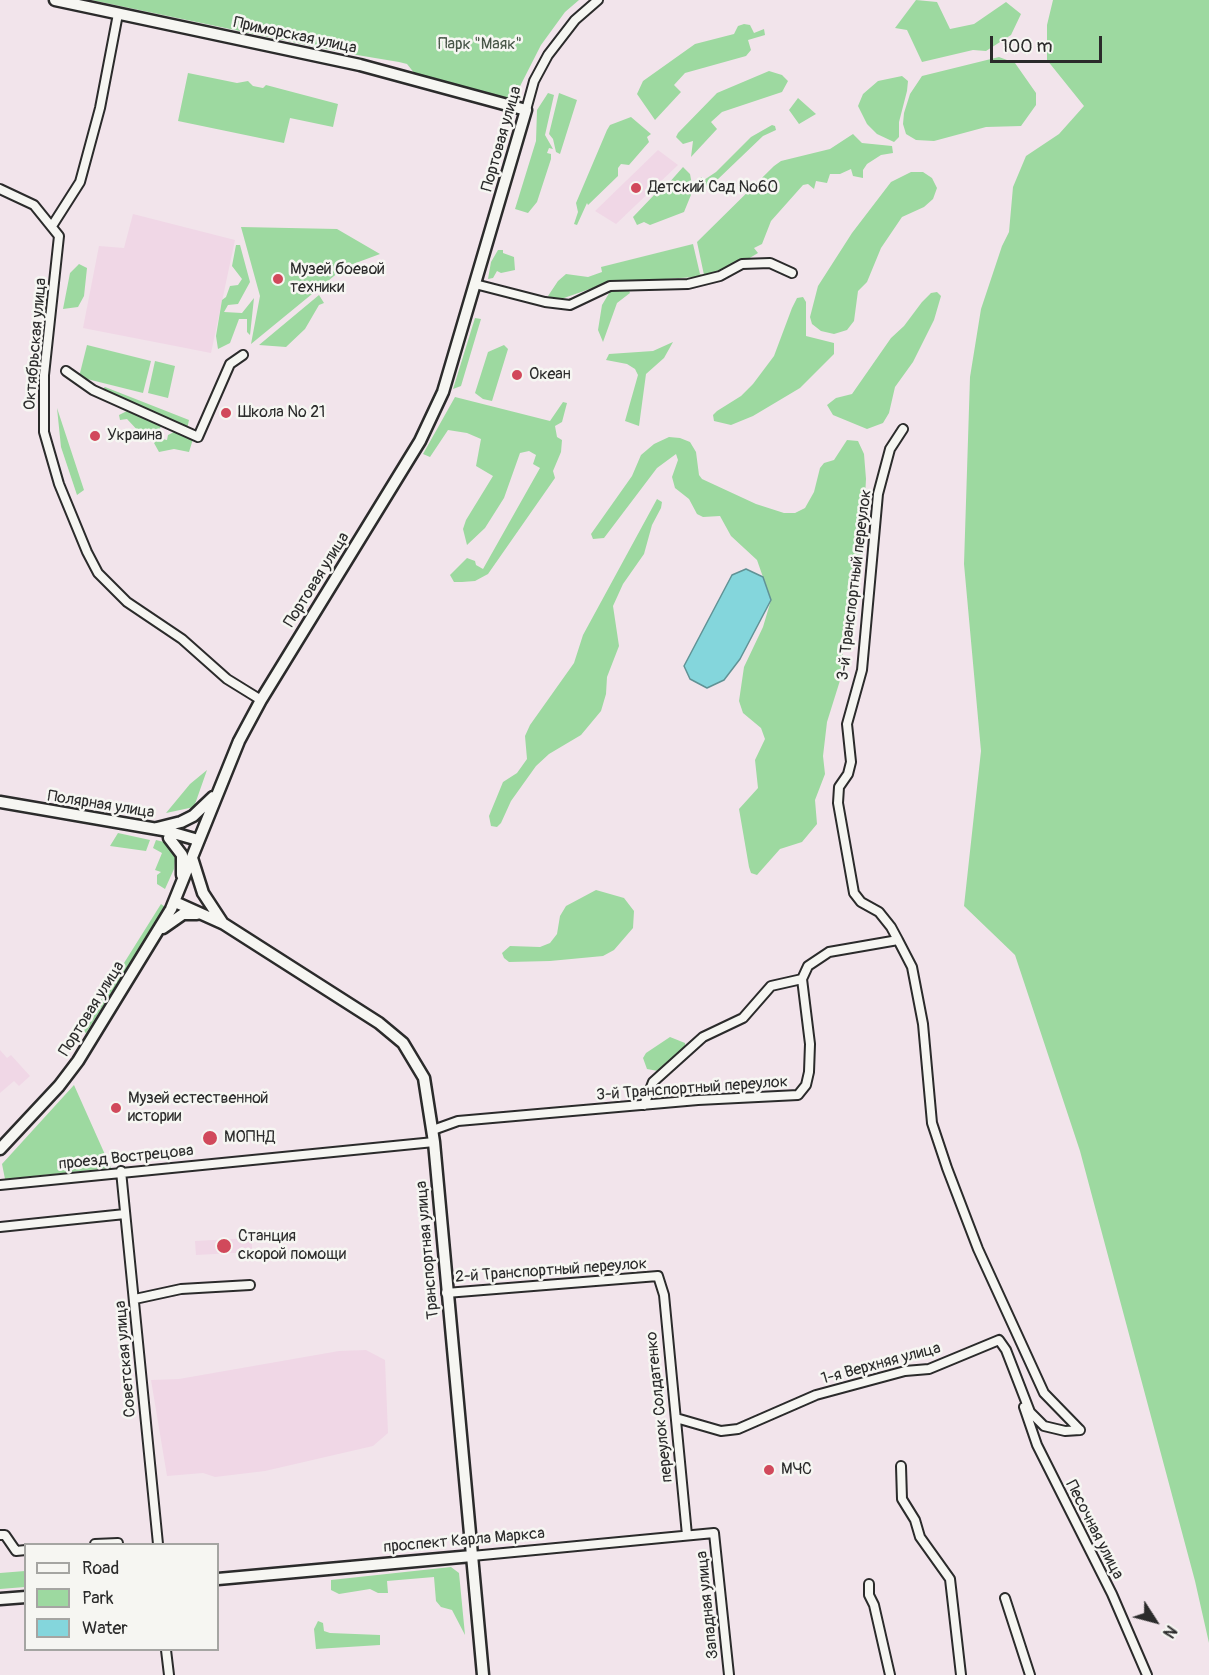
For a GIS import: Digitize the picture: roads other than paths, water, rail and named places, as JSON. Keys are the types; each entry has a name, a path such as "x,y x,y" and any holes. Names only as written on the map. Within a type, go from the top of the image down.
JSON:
{"main road":[{"name":"Приморская улица","path":"55,0 360,65 526,110"},
{"name":"Портовая улица","path":"0,1149 59,1086 78,1061 175,902 239,741 261,700 420,441 443,392 526,110"},
{"path":"154,829 181,822 193,816 217,794"},
{"name":"Полярная улица","path":"0,802 154,829 198,840"},
{"path":"154,829 169,837 192,857"},
{"path":"169,837 182,855 182,883"},
{"name":"Транспортная улица","path":"192,857 203,893 224,924"},
{"name":"Транспортная улица","path":"175,902 224,924 379,1023 403,1043 424,1078 433,1130 446,1293 483,1675"},
{"path":"153,939 179,916 190,913 205,915"},
{"name":"проспект Карла Маркса","path":"219,1579 472,1556"},
{"path":"0,1599 24,1597"}],"street":[{"name":"Портовая улица","path":"526,110 542,64 575,20 598,0"},
{"path":"0,189 34,205 52,226 80,182 100,108 118,14"},
{"name":"Октябрьская улица","path":"52,226 59,236 44,375 44,432 54,470 84,544 98,573 118,595 182,639 227,679 261,700"},
{"path":"475,284 545,302 570,305 610,286 688,284 720,276 742,264 770,262 792,273"},
{"path":"66,371 93,390 198,437 230,364 243,355"},
{"name":"3-й Транспортный переулок","path":"903,429 890,449 878,494 862,670 847,724 851,762 848,774 839,787 838,803 854,893 861,902 879,912 891,927 912,967 923,1024 932,1123 978,1249 1044,1393 1080,1430"},
{"path":"644,1105 653,1082 703,1037 743,1018 771,986 802,979 808,966 830,952 898,940"},
{"name":"3-й Транспортный переулок","path":"433,1130 458,1121 798,1095 806,1085 810,1044 802,979"},
{"name":"проезд Вострецова","path":"0,1184 434,1142"},
{"name":"Советская улица","path":"121,1171 158,1543"},
{"path":"0,1227 125,1214"},
{"name":"2-й Транспортный переулок","path":"446,1293 658,1276"},
{"name":"переулок Солдатенко","path":"658,1276 664,1294 687,1535"},
{"path":"135,1299 181,1289 250,1285"},
{"name":"1-я Верхняя улица","path":"676,1418 721,1431 738,1429 816,1395 905,1371 929,1369 999,1340 1006,1350 1030,1412 1044,1426 1065,1431 1080,1430"},
{"name":"Песочная улица","path":"1024,1396 1024,1407 1037,1445 1112,1594 1147,1675"},
{"path":"901,1466 902,1498 915,1520 920,1537 950,1579 961,1675"},
{"name":"проспект Карла Маркса","path":"472,1556 714,1533"},
{"name":"Западная улица","path":"714,1533 729,1675"},
{"path":"0,1535 5,1535 16,1551 24,1550"},
{"path":"869,1584 869,1595 874,1605 890,1675"},
{"path":"1005,1598 1030,1675"},
{"path":"166,1651 168,1675"}],"water":[{"path":"746,569 763,577 771,600 740,659 724,680 707,688 690,679 684,666 732,575"}],"place":[{"name":"Детский Сад №60","path":"636,188"},
{"name":"Музей боевой техники","path":"278,279"},
{"name":"Океан","path":"517,375"},
{"name":"Школа № 21","path":"226,413"},
{"name":"Украина","path":"95,436"},
{"name":"Музей естественной истории","path":"116,1108"},
{"name":"МОПНД","path":"210,1138"},
{"name":"Станция скорой помощи","path":"224,1246"},
{"name":"МЧС","path":"769,1470"}],"park label":[{"name":"Парк \"Маяк\"","path":"480,45"}]}
